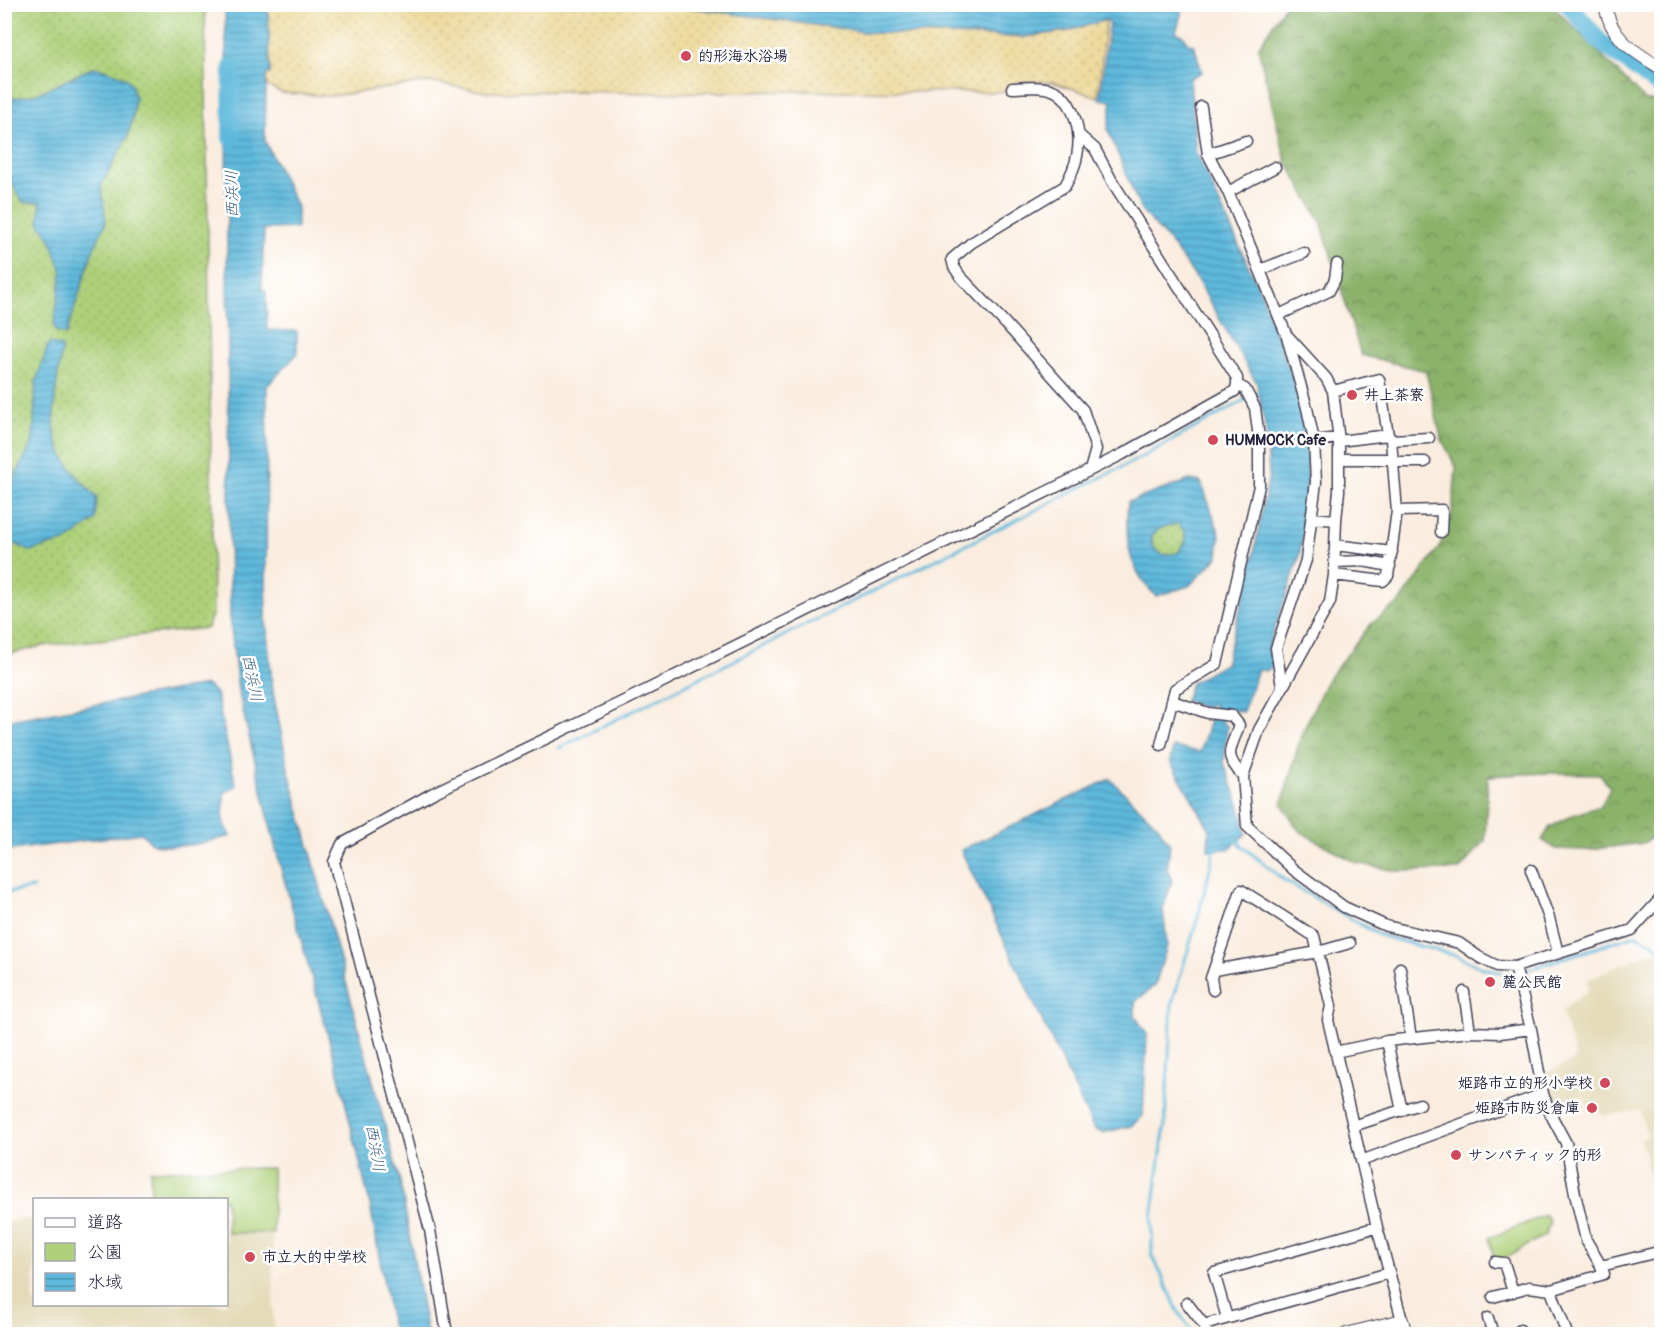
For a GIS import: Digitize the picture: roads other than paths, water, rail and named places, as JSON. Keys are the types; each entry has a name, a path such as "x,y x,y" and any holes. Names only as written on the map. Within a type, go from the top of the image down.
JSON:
{"street":[{"path":"1605,5 1613,30 1630,48 1662,69"},
{"path":"1012,88 1046,88 1065,98 1073,111 1078,134 1077,156 1072,174 1065,186 971,243 952,259 960,276 1083,410 1096,449 1090,470"},
{"path":"1201,107 1208,154 1227,192 1279,315 1307,408 1314,441 1316,482 1306,560 1276,648 1282,687"},
{"path":"447,1335 430,1230 334,862 342,844 433,793 1090,470 1175,426 1235,391 1237,378 1112,182 1095,148 1078,134"},
{"path":"1208,154 1246,141"},
{"path":"1227,192 1275,166"},
{"path":"1260,270 1304,253"},
{"path":"1279,315 1329,291 1335,279 1337,264"},
{"path":"1286,334 1326,378 1333,391 1339,440 1339,491 1334,575 1330,602 1259,730 1243,776 1247,826 1294,870 1344,907 1386,926 1460,943 1479,957 1497,966 1515,967 1632,930 1662,897"},
{"path":"1333,391 1379,379 1390,438 1397,511 1388,576 1383,581 1334,575"},
{"path":"1161,745 1175,689 1217,664 1259,486 1259,438 1255,408 1245,389 1237,385"},
{"path":"1314,441 1429,438"},
{"path":"1339,459 1425,462"},
{"path":"1397,511 1442,510 1441,532"},
{"path":"1312,518 1336,520"},
{"path":"1335,545 1392,552"},
{"path":"1335,562 1363,561 1390,566"},
{"path":"1172,701 1208,713 1232,716 1239,725 1229,753 1231,763 1243,776"},
{"path":"1531,870 1549,918 1558,953"},
{"path":"1213,990 1211,978 1241,890 1314,936 1331,1006 1328,1020 1335,1052 1377,1227 1406,1335"},
{"path":"1214,970 1318,952 1350,944"},
{"path":"1493,1297 1529,1287 1551,1290 1604,1274 1586,1240 1566,1143 1543,1094 1531,1029 1515,967"},
{"path":"1400,968 1411,1038"},
{"path":"1464,992 1470,1032"},
{"path":"1335,1052 1411,1038 1531,1029"},
{"path":"1387,1041 1402,1111"},
{"path":"1361,1161 1543,1094"},
{"path":"1353,1126 1420,1104"},
{"path":"1227,1318 1214,1273 1377,1227"},
{"path":"1601,1266 1662,1251"},
{"path":"1495,1262 1504,1263 1513,1292"},
{"path":"1187,1303 1206,1330 1227,1318 1389,1273"},
{"path":"1551,1290 1567,1335"},
{"path":"1488,1318 1493,1335"},
{"path":"1346,1335 1402,1320"}],"water":[{"path":"225,5 268,5 270,74 266,75 265,141 297,207 297,228 264,229 262,289 266,292 267,330 297,331 297,354 267,386 266,621 273,692 288,768 400,1181 427,1334 393,1334 370,1205 336,1064 277,854 238,690 230,620 226,114 236,113 236,90 227,90"},
{"path":"670,5 1184,5 1176,32 1185,37 1188,44 1194,45 1202,72 1190,78 1196,152 1260,291 1298,394 1308,459 1307,507 1299,559 1269,645 1274,667 1265,671 1258,669 1243,712 1225,708 1222,723 1227,726 1224,763 1240,807 1246,834 1229,849 1208,850 1209,828 1170,761 1173,747 1200,752 1215,705 1209,704 1207,708 1185,701 1191,683 1225,664 1251,569 1269,475 1266,431 1257,384 1196,278 1169,241 1141,210 1108,130 1112,101 1100,99 1109,23 1106,20 1067,31 1025,37 873,33"},
{"path":"94,67 126,78 131,84 135,97 133,117 128,136 101,186 106,222 92,253 66,335 56,331 54,325 62,271 50,238 39,222 41,202 25,203 17,193 7,168 4,139 5,97 16,98 39,93"},
{"path":"49,343 62,347 54,408 57,441 69,465 97,498 95,520 67,541 30,551 5,539 5,497 33,441 36,382"},
{"path":"1190,480 1201,482 1220,535 1218,557 1189,586 1156,596 1139,575 1130,553 1127,529 1128,502","holes":["1179,524 1185,532 1186,541 1178,553 1163,555 1152,544 1154,534 1164,527"]},
{"path":"206,685 216,693 236,786 224,793 223,820 231,836 192,845 170,846 152,843 142,833 5,851 5,721"},
{"path":"1110,779 1158,826 1170,845 1167,870 1172,880 1163,909 1167,946 1155,985 1135,1002 1135,1016 1147,1034 1143,1116 1131,1126 1102,1133 1094,1129 961,850"}],"waterway":[{"path":"1568,4 1599,41 1662,88"},
{"name":"西浜川","path":"231,138 232,67"},
{"path":"559,748 1140,458 1260,390"},
{"path":"1238,839 1241,845 1284,880 1379,935 1457,956 1480,967 1510,975 1636,935 1662,950"},
{"path":"1194,1334 1179,1313 1152,1254 1152,1218 1165,1124 1172,1003 1198,917 1215,848"},
{"path":"4,893 33,888"}],"place":[{"name":"的形海水浴場","path":"686,56"},
{"name":"井上茶寮","path":"1352,395"},
{"name":"HUMMOCK Cafe","path":"1213,440"},
{"name":"麓公民館","path":"1490,982"},
{"name":"姫路市立的形小学校","path":"1605,1083"},
{"name":"姫路市防災倉庫","path":"1592,1108"},
{"name":"サンパティック的形","path":"1456,1155"},
{"name":"市立大的中学校","path":"250,1257"}]}
